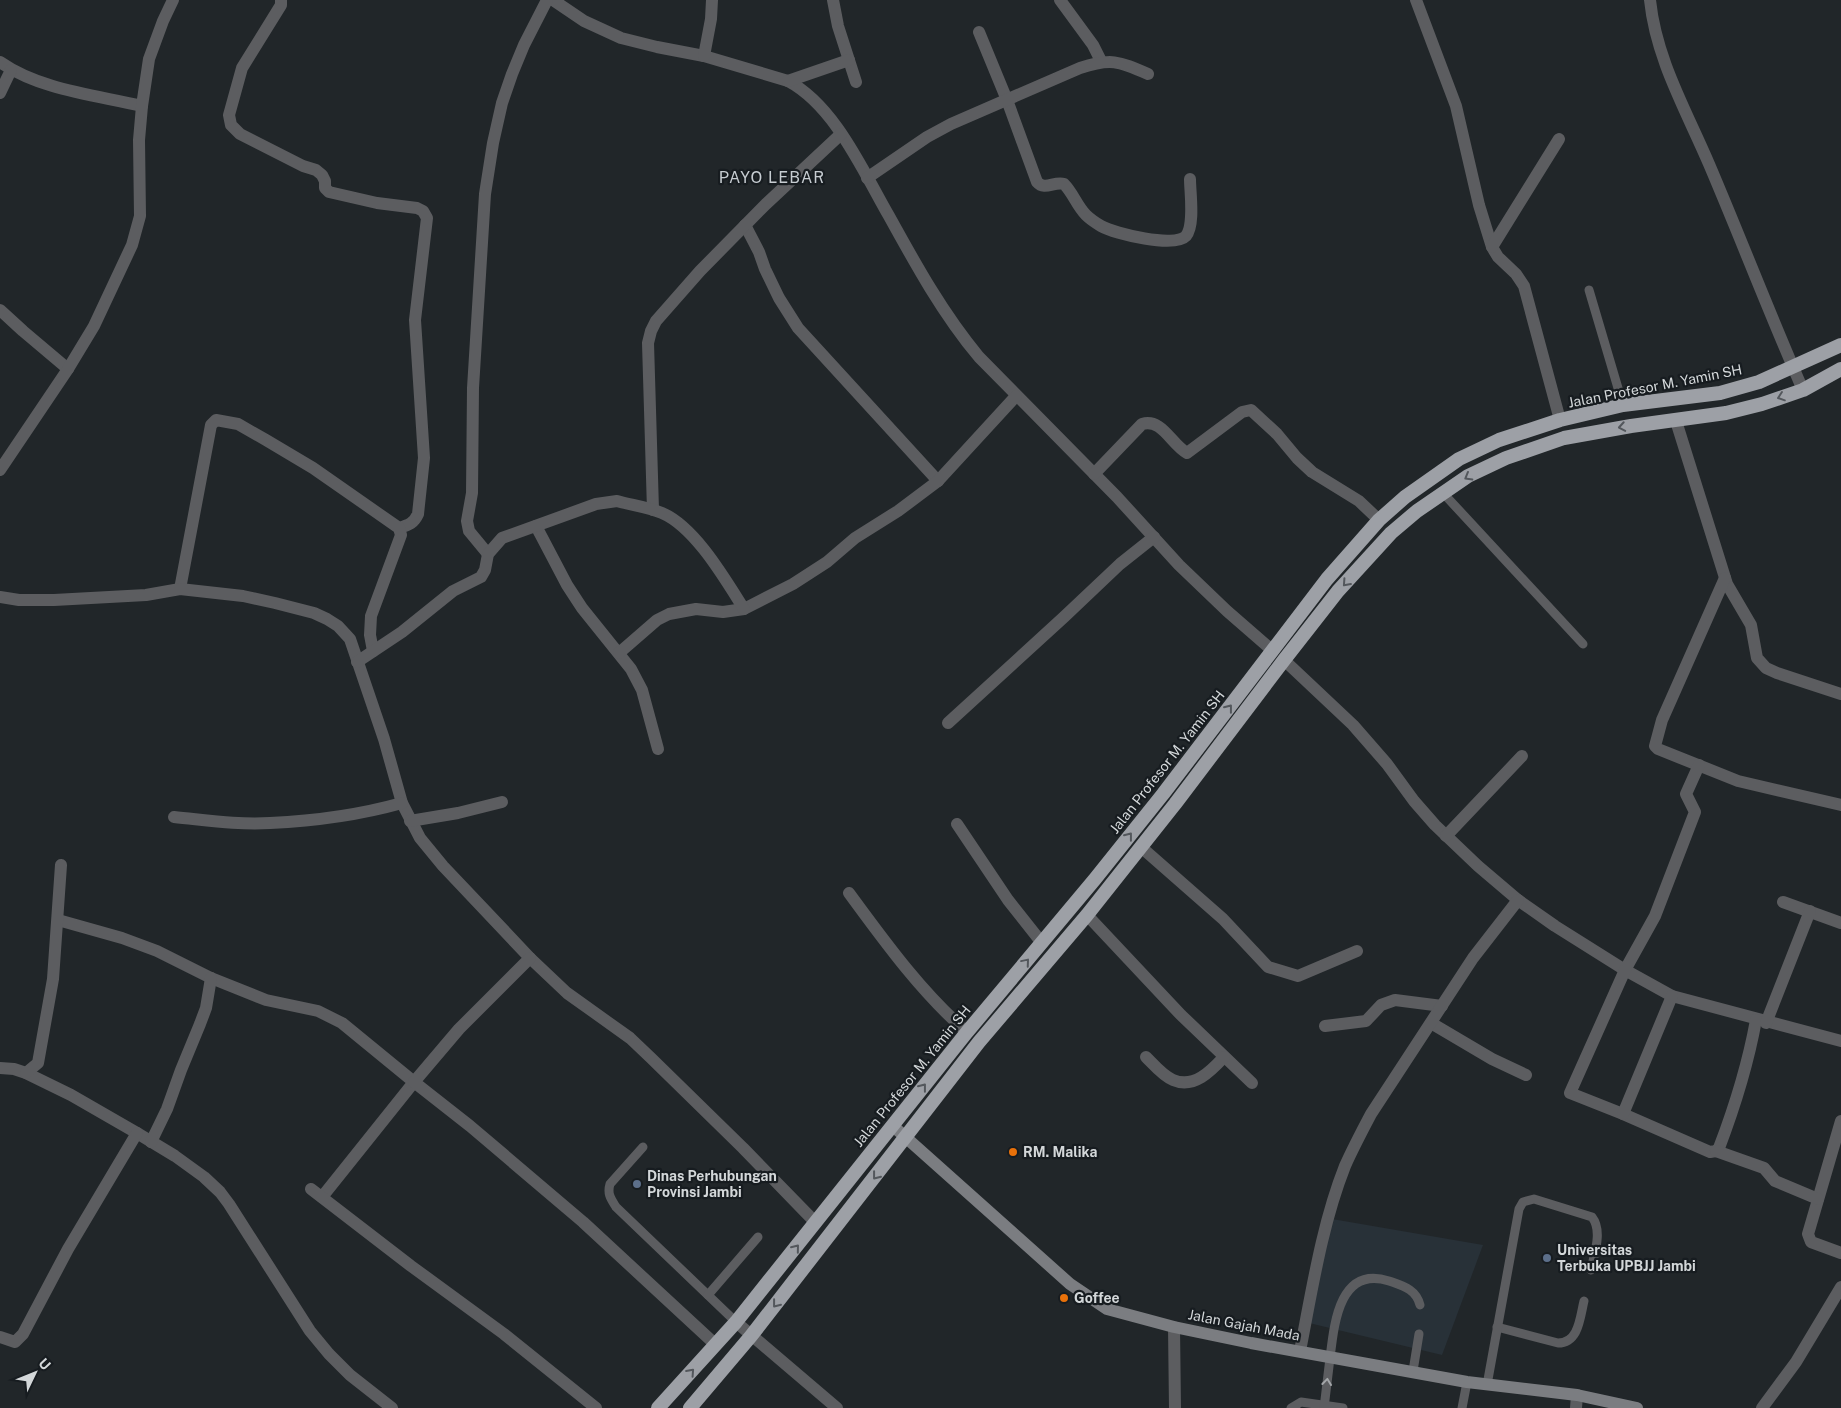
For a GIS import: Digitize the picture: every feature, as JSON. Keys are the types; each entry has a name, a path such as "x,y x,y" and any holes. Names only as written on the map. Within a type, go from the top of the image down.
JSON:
{"highway":[{"name":"Jalan Profesor M. Yamin SH","path":"690,1408 751,1336 979,1042 1142,847 1175,804 1278,656 1327,579 1379,520 1404,497 1458,459 1499,440 1560,420 1623,405 1720,393 1759,382 1841,345"},
{"name":"Jalan Profesor M. Yamin SH","path":"658,1408 736,1322 967,1032 1278,656 1391,533 1417,511 1468,476 1506,458 1564,438 1726,413 1762,404 1803,390 1841,369"},
{"path":"1163,794 1175,804"}],"main road":[{"name":"Jalan Gajah Mada","path":"893,1126 1070,1284 1107,1309 1174,1327 1300,1351 1576,1402 1637,1408"}],"street":[{"path":"0,470 68,369 94,326 124,265 137,230 140,216 139,140 142,106 151,53 173,0"},
{"path":"281,0 281,5 242,68 229,115 232,125 240,134 303,166 316,170 322,175 325,188 329,192 376,203 418,208 423,211 427,218 415,320 424,458 418,514 409,525 399,528"},
{"path":"488,554 470,531 467,520 472,493 473,388 485,194 492,143 502,103 524,45 547,0"},
{"path":"553,0 584,21 621,38 704,56 788,81 817,102 841,134 925,281 959,334 978,357 1124,504 1180,565 1227,611 1353,725 1387,764 1414,801 1446,836 1518,900 1626,970 1672,996 1841,1042"},
{"path":"704,56 711,19 712,0"},
{"path":"833,0 838,26 856,82"},
{"path":"1060,0 1089,39 1101,61"},
{"path":"1416,0 1456,106 1479,205 1492,247 1498,257 1516,274 1524,286 1560,420"},
{"path":"1650,0 1652,20 1677,94 1704,153 1803,390"},
{"path":"978,32 1037,182 1044,187 1059,182 1064,184 1082,210 1101,226 1124,234 1160,241 1178,241 1186,235 1191,222 1190,179"},
{"path":"788,81 849,60"},
{"path":"867,178 927,137 951,124 1068,73 1101,61 1120,63 1148,74"},
{"path":"0,62 11,70 39,83 142,106"},
{"path":"0,93 11,70"},
{"path":"653,510 648,343 656,321 745,225 841,134"},
{"path":"1492,247 1559,139"},
{"path":"745,225 779,298 798,328 938,481"},
{"path":"0,310 23,332 68,369"},
{"path":"619,653 650,626 669,614 696,609 723,612 744,609 793,584 827,562 855,538 898,511 938,481 1016,396"},
{"path":"1094,474 1142,424 1149,422 1157,425 1186,453 1242,412 1251,410 1277,434 1297,458 1312,472 1359,500 1379,520"},
{"path":"180,590 211,425 216,420 238,424 313,468 399,528 401,535 371,616 370,635 373,651"},
{"path":"1676,421 1725,578 1734,597 1751,624 1755,655 1759,662 1777,673 1841,694"},
{"path":"357,662 402,632 453,591 481,577 485,570 488,554 502,538 596,504 611,501 653,510 677,522 694,537 744,609"},
{"path":"536,526 551,558 577,600 631,669 642,690 658,749"},
{"path":"948,723 1059,623 1151,534"},
{"path":"1725,578 1662,720 1655,746 1658,749 1743,783 1841,805"},
{"path":"0,597 19,600 54,600 146,595 180,590 243,596 320,616 338,626 350,639 384,739 402,803 420,838 443,866 530,958 567,993 630,1038 743,1148 816,1223"},
{"path":"1446,836 1522,756"},
{"path":"1699,765 1686,794 1695,812 1655,916 1626,970 1570,1093 1624,1114 1710,1152 1716,1151 1764,1168 1775,1181 1818,1199"},
{"path":"410,821 458,814 502,802"},
{"path":"174,818 221,822 269,823 372,812 402,803"},
{"path":"957,824 1008,900 1042,943"},
{"path":"1142,847 1223,919 1268,967 1298,976 1357,951"},
{"path":"26,1073 38,1063 53,979 61,865"},
{"path":"849,893 894,954 934,1000 967,1032"},
{"path":"1300,1351 1324,1237 1346,1165 1371,1114 1473,958 1518,900"},
{"path":"1783,902 1841,923"},
{"path":"1716,1151 1719,1148 1737,1098 1751,1047 1761,1021 1810,911"},
{"path":"1087,915 1181,1015 1252,1084"},
{"path":"58,920 122,938 156,951 211,978 266,1000 309,1009 342,1023 470,1126 583,1222 716,1345"},
{"path":"322,1197 458,1030 530,958"},
{"path":"151,1142 167,1108 206,1008 211,978"},
{"path":"1624,1114 1672,996"},
{"path":"1325,1026 1366,1021 1381,1005 1395,1000 1442,1006"},
{"path":"1431,1023 1492,1059 1526,1075"},
{"path":"1146,1057 1168,1077 1182,1082 1191,1082 1207,1074 1224,1057"},
{"path":"0,1068 14,1069 26,1073 71,1095 137,1133 204,1177 220,1192 251,1237 310,1331 350,1375 392,1408"},
{"path":"1841,1121 1808,1234 1811,1242 1841,1253"},
{"path":"0,1337 15,1342 23,1334 68,1250 137,1133"},
{"path":"311,1189 410,1266 504,1334 596,1408"},
{"path":"1762,1408 1796,1362 1841,1287"},
{"path":"736,1322 837,1408"},
{"path":"1174,1327 1175,1408"}],"lane":[{"path":"1589,290 1623,405"},
{"path":"1443,493 1584,644"},
{"path":"644,1146 610,1184 609,1195 616,1207 736,1322"},
{"path":"1486,1385 1521,1204 1526,1200 1534,1199 1592,1217 1597,1225 1597,1238 1591,1270"},
{"path":"708,1295 758,1237"},
{"path":"1324,1406 1334,1327 1339,1308 1350,1290 1357,1283 1369,1278 1381,1278 1407,1287 1418,1298 1420,1305"},
{"path":"1496,1327 1564,1343 1575,1334 1584,1301"},
{"path":"1413,1371 1419,1334"},
{"path":"1462,1408 1467,1382"},
{"path":"1291,1408 1301,1402 1343,1408"}],"shaded area":[{"path":"1332,1219 1483,1245 1442,1355 1309,1323"}],"place":[{"name":"RM. Malika","path":"1013,1152"},
{"name":"Dinas Perhubungan Provinsi Jambi","path":"637,1184"},
{"name":"Universitas Terbuka UPBJJ Jambi","path":"1547,1258"},
{"name":"Goffee","path":"1064,1298"}],"district":[{"name":"PAYO LEBAR","path":"772,177"}]}
